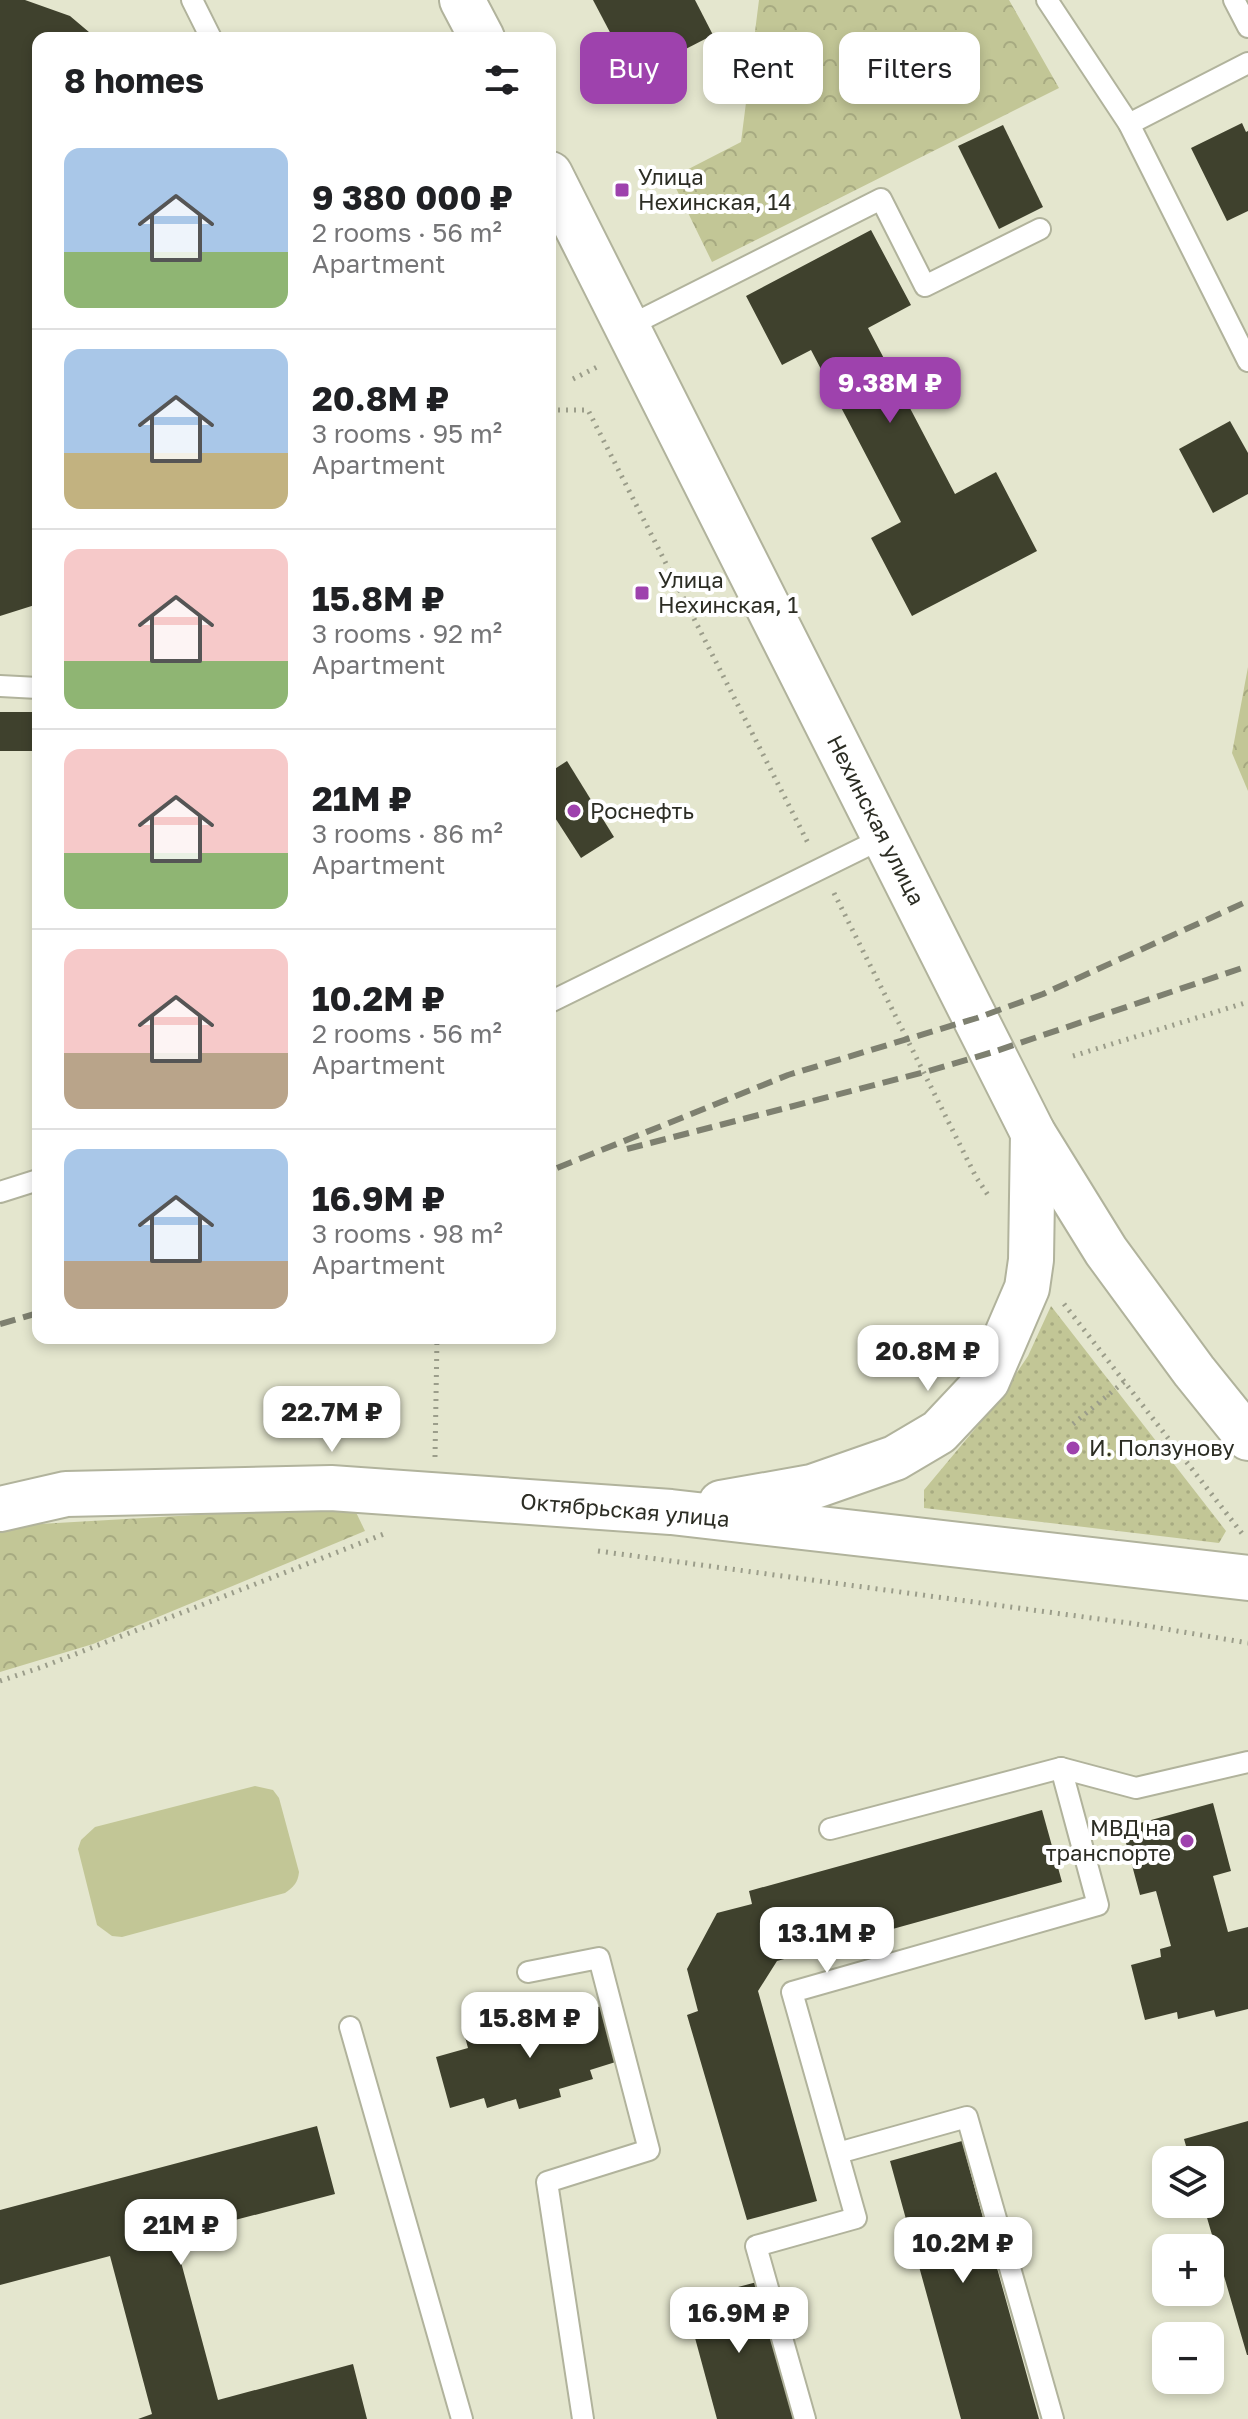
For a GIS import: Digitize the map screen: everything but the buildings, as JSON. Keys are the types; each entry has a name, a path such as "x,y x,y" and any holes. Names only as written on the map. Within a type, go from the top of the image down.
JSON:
{"main road":[{"path":"462,0 479,32"},
{"name":"Нехинская улица","path":"556,186 1033,1133 1106,1251 1194,1371 1248,1438"},
{"path":"671,1512 812,1487 895,1458 939,1432 987,1381 1027,1288 1031,1260 1033,1133"},
{"name":"Октябрьская улица","path":"0,1509 66,1494 331,1488 671,1512 1248,1578"}],"lane":[{"path":"192,0 208,32"},
{"path":"1047,0 1129,124 1248,361"},
{"path":"1234,0 1248,27"},
{"path":"1129,124 1248,63"},
{"path":"627,327 881,199 925,286 1040,229"},
{"path":"0,686 32,688"},
{"path":"556,999 885,837"},
{"path":"0,1192 32,1182"},
{"path":"830,1829 1061,1768 1136,1788 1248,1762"},
{"path":"805,2419 756,2246 856,2218 792,1992 1098,1905 1061,1768"},
{"path":"528,1972 599,1958 649,2150 547,2182 583,2419"},
{"path":"350,2027 462,2419"},
{"path":"838,2153 967,2117 1053,2419"}],"path":[{"path":"556,410 588,410 814,856"},
{"path":"829,884 976,1177 992,1201"},
{"path":"1073,1056 1248,1002"},
{"path":"1031,1260 1243,1533 1248,1544"},
{"path":"435,1495 437,1344"},
{"path":"1073,1424 1125,1381"},
{"path":"0,1681 395,1530"},
{"path":"587,1549 1136,1624 1248,1643"}],"green space":[{"path":"759,0 1009,0 1059,88 712,262 671,178 741,142 746,104 823,104 823,32 755,32"},
{"path":"1248,667 1248,791 1232,753"},
{"path":"1051,1306 1226,1531 1219,1543 924,1508 924,1490 995,1405 1028,1356"},
{"path":"353,1506 365,1531 93,1644 0,1672 0,1531 22,1525"},
{"path":"255,1786 273,1790 279,1798 299,1872 291,1889 122,1937 112,1936 97,1925 78,1849 81,1840 95,1827"}],"railway":[{"path":"557,1168 788,1075 977,1018 1043,994 1248,901"},
{"path":"627,1149 993,1052 1248,966"},
{"path":"0,1324 32,1315"}],"place":[{"name":"Улица Нехинская, 14","path":"622,190"},
{"name":"Улица Нехинская, 1","path":"642,593"},
{"name":"Роснефть","path":"574,811"},
{"name":"И. Ползунову","path":"1073,1448"},
{"name":"МВД на транспорте","path":"1187,1841"}]}
